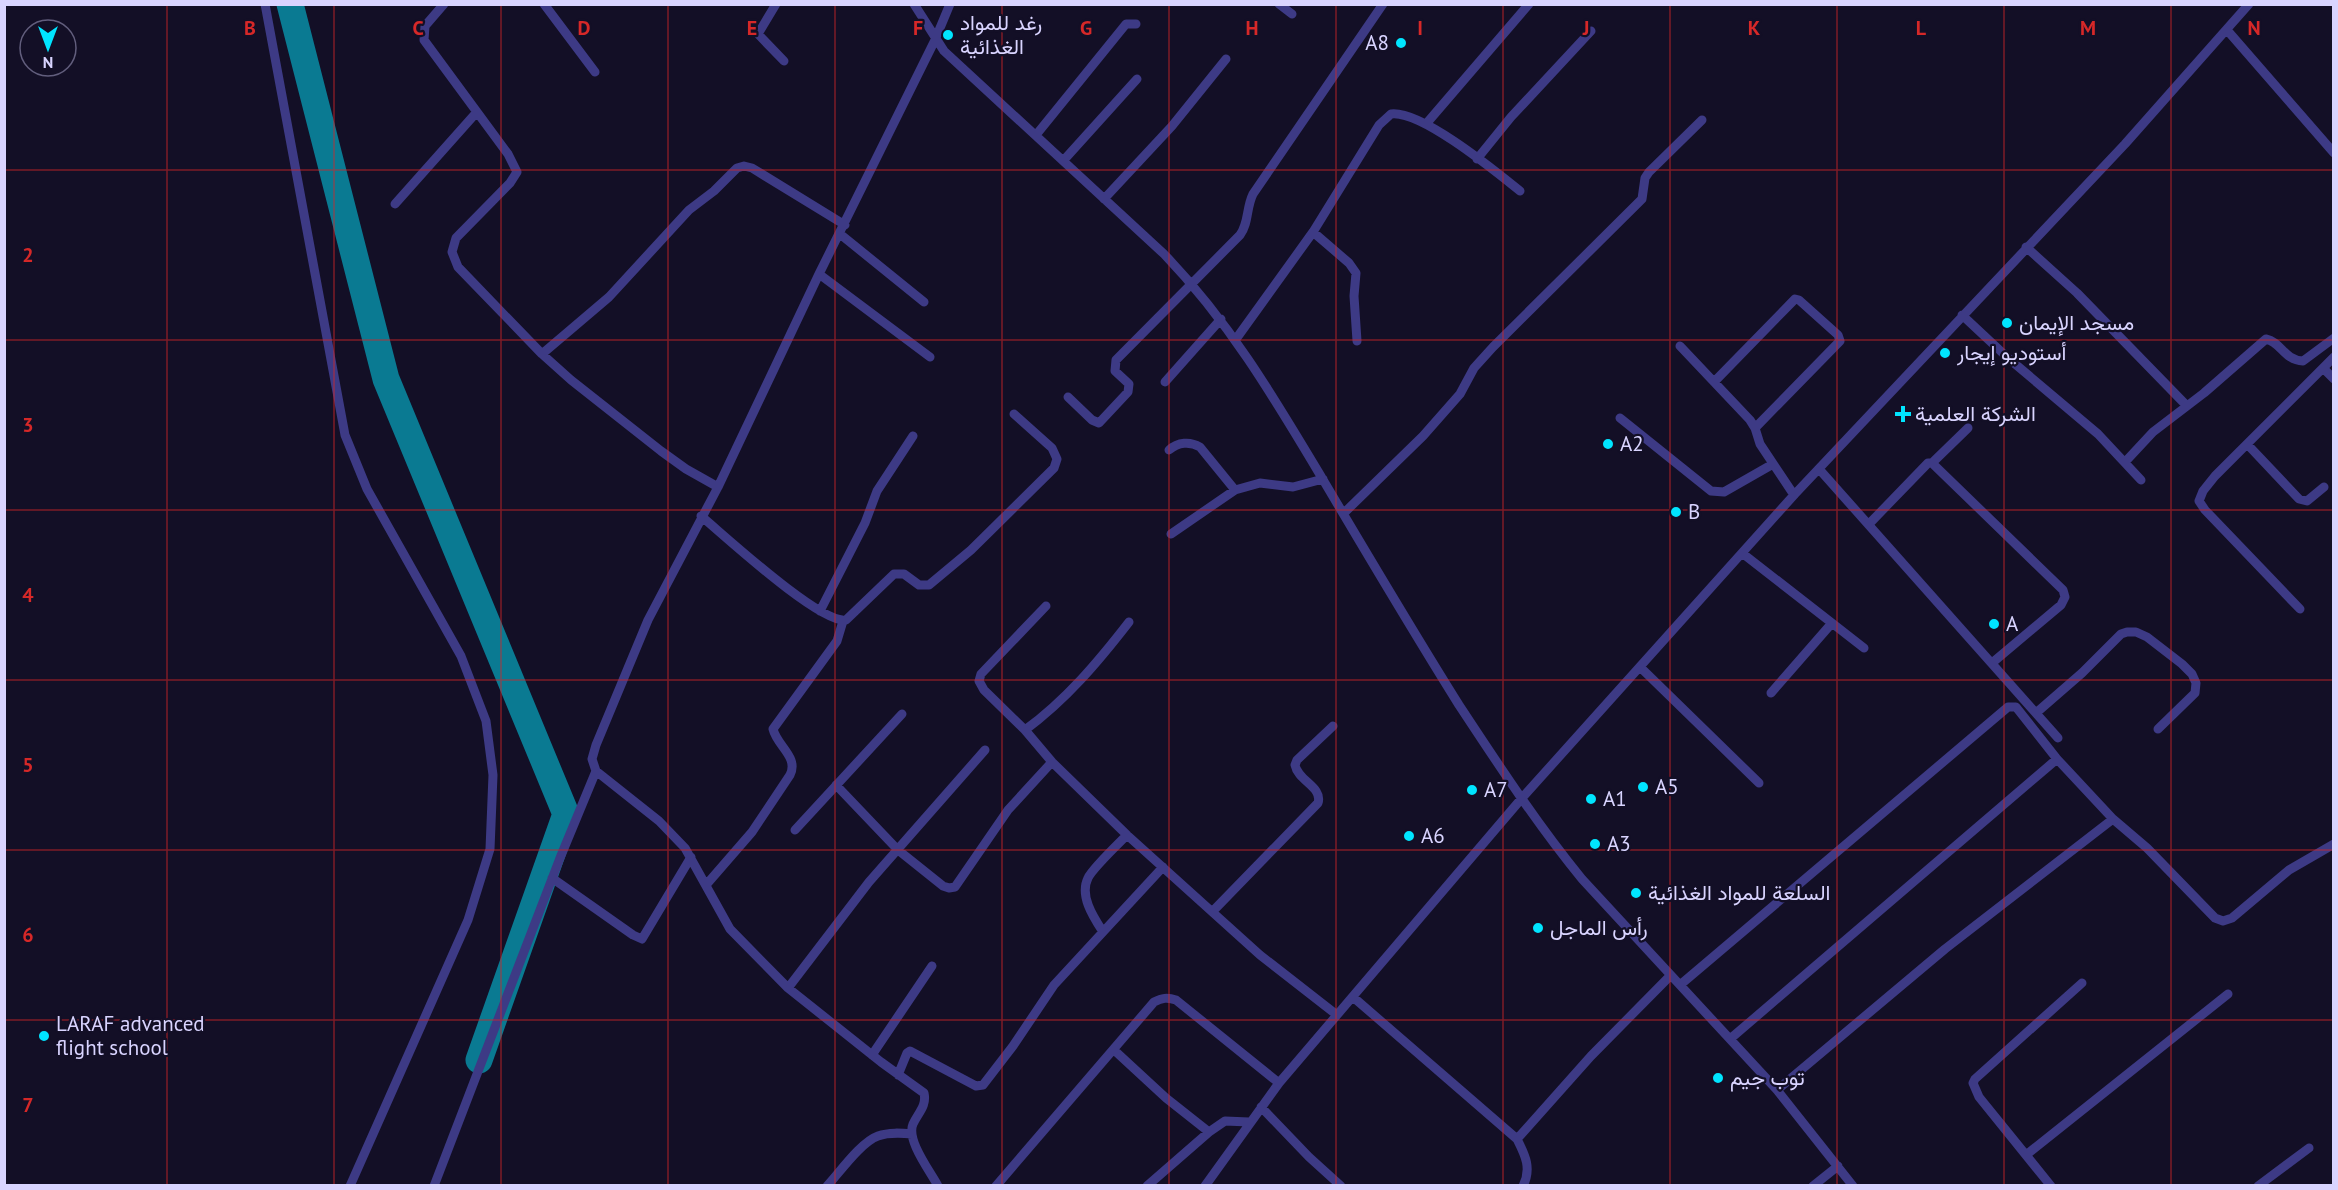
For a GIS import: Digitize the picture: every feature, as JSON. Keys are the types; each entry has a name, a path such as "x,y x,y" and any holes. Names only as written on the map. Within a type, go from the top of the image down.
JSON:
{"street":[{"path":"265,4 345,435 367,489 461,656 486,721 493,775 490,849 468,920 350,1185"},
{"path":"444,4 425,26 424,40 508,154 518,172 516,177 456,238 453,245 453,258 458,267 542,354 661,451 686,469 718,487"},
{"path":"544,4 595,72"},
{"path":"776,4 758,34 760,39 784,62"},
{"path":"914,4 935,40 975,81 1036,135 1193,285 1221,319 1236,339 1344,513 1453,695 1522,798 1582,879 1777,1090 1853,1185"},
{"path":"938,1185 915,1145 912,1134 912,1126 922,1110 925,1097 921,1090 789,988 730,929 691,857 659,821 596,771 592,759 601,731 648,620 718,487 819,274 935,40 950,4"},
{"path":"1279,4 1292,14"},
{"path":"1068,397 1096,423 1102,421 1130,389 1129,384 1115,371 1116,360 1193,285 1244,230 1248,205 1253,194 1383,4"},
{"path":"1426,124 1529,4"},
{"path":"2234,4 2242,12"},
{"path":"1205,1185 1279,1083 1522,798 1794,495 2125,144 2249,4"},
{"path":"1036,135 1111,40 1126,24 1136,24"},
{"path":"2227,30 2334,153"},
{"path":"1477,159 1511,117 1591,32"},
{"path":"1104,199 1172,126 1226,59"},
{"path":"1063,161 1137,79"},
{"path":"395,204 476,113"},
{"path":"1236,339 1312,232 1385,118 1391,114 1398,113 1426,124 1520,190"},
{"path":"1344,513 1431,428 1460,394 1474,368 1493,347 1641,199 1649,172 1702,120"},
{"path":"542,354 609,297 689,210 714,191 737,168 744,166 752,168 845,225"},
{"path":"1312,232 1349,263 1356,273 1354,296 1357,341"},
{"path":"840,234 924,302"},
{"path":"2026,247 2077,293 2187,406"},
{"path":"819,274 930,357"},
{"path":"1714,382 1795,299 1799,300 1838,335 1840,341 1755,428"},
{"path":"1962,315 2008,358 2098,434 2126,461 2141,480"},
{"path":"1165,382 1221,319"},
{"path":"2126,461 2153,432 2204,393 2266,339 2271,340 2289,358 2303,361 2334,338"},
{"path":"1680,346 1755,428 1756,437 1794,495"},
{"path":"2300,609 2200,504 2203,491 2334,357"},
{"path":"2323,368 2334,379"},
{"path":"701,516 794,594 832,618 843,621 850,618 894,573 904,574 919,585 929,585 971,550 1054,468 1057,459 1052,448 1014,414"},
{"path":"1620,418 1711,491 1724,492 1773,464"},
{"path":"1869,524 1928,463 1932,463 1968,428"},
{"path":"820,611 865,523 877,491 913,436"},
{"path":"1169,450 1184,443 1200,447 1235,490"},
{"path":"2247,444 2299,499 2307,501 2324,487"},
{"path":"1932,463 1954,482 2065,594 2061,605 1992,663"},
{"path":"1819,469 2058,738"},
{"path":"1171,534 1235,490 1260,483 1293,488 1323,479"},
{"path":"1742,553 1864,648"},
{"path":"1046,606 981,674 979,681 984,690 1025,730 1052,762 1127,835 1214,911 1260,955 1337,1015"},
{"path":"706,885 752,832 793,770 792,761 773,729 837,641 843,621"},
{"path":"1025,730 1066,695 1129,622"},
{"path":"1771,693 1832,623"},
{"path":"2036,713 2082,673 2121,634 2136,632 2147,637 2182,664 2192,674 2196,683 2195,693 2158,729"},
{"path":"1640,667 1759,783"},
{"path":"1680,985 2008,707 2016,707 2058,759 2113,819 2147,848 2215,918 2223,921 2232,918 2303,860 2320,854 2334,844"},
{"path":"795,830 902,714"},
{"path":"1214,911 1318,803 1320,798 1318,793 1300,776 1295,765 1297,760 1333,726"},
{"path":"789,988 869,882 984,750"},
{"path":"1730,1039 2058,759"},
{"path":"836,785 898,850 943,886 949,888 955,886 1008,810 1052,762"},
{"path":"434,1185 552,878 596,771"},
{"path":"1777,1090 1945,949 2113,819"},
{"path":"1103,932 1092,915 1086,898 1088,879 1127,835"},
{"path":"552,878 642,939 691,857"},
{"path":"898,1074 910,1051 976,1086 983,1085 1013,1046 1054,985 1163,867"},
{"path":"873,1055 932,966"},
{"path":"1517,1139 1591,1056 1670,976"},
{"path":"2051,1185 1979,1097 1973,1083 2082,983"},
{"path":"2026,1155 2228,994"},
{"path":"996,1185 1154,1002 1169,997 1176,1000 1279,1083"},
{"path":"1353,997 1517,1139 1527,1159 1528,1169 1523,1185"},
{"path":"1114,1050 1166,1098 1209,1132"},
{"path":"1261,1107 1309,1157 1341,1185"},
{"path":"1148,1185 1225,1121 1249,1122"},
{"path":"827,1185 868,1142 877,1136 893,1133 912,1134"},
{"path":"2258,1185 2309,1148"},
{"path":"1813,1185 1838,1166"}],"taxiway":[{"path":"290,4 386,379 566,814 479,1060"}],"place":[{"name":"رغد للمواد الغذائية","path":"948,35"},
{"name":"A8","path":"1401,43"},
{"name":"مسجد الإيمان","path":"2007,323"},
{"name":"أستوديو إيجار","path":"1945,353"},
{"name":"الشركة العلمية","path":"1903,414"},
{"name":"A2","path":"1608,444"},
{"name":"B","path":"1676,512"},
{"name":"A","path":"1994,624"},
{"name":"A5","path":"1643,787"},
{"name":"A7","path":"1472,790"},
{"name":"A1","path":"1591,799"},
{"name":"A6","path":"1409,836"},
{"name":"A3","path":"1595,844"},
{"name":"السلعة للمواد الغذائية","path":"1636,893"},
{"name":"رأس الماجل","path":"1538,928"},
{"name":"LARAF advanced flight school","path":"44,1036"},
{"name":"توب جيم","path":"1718,1078"}]}
